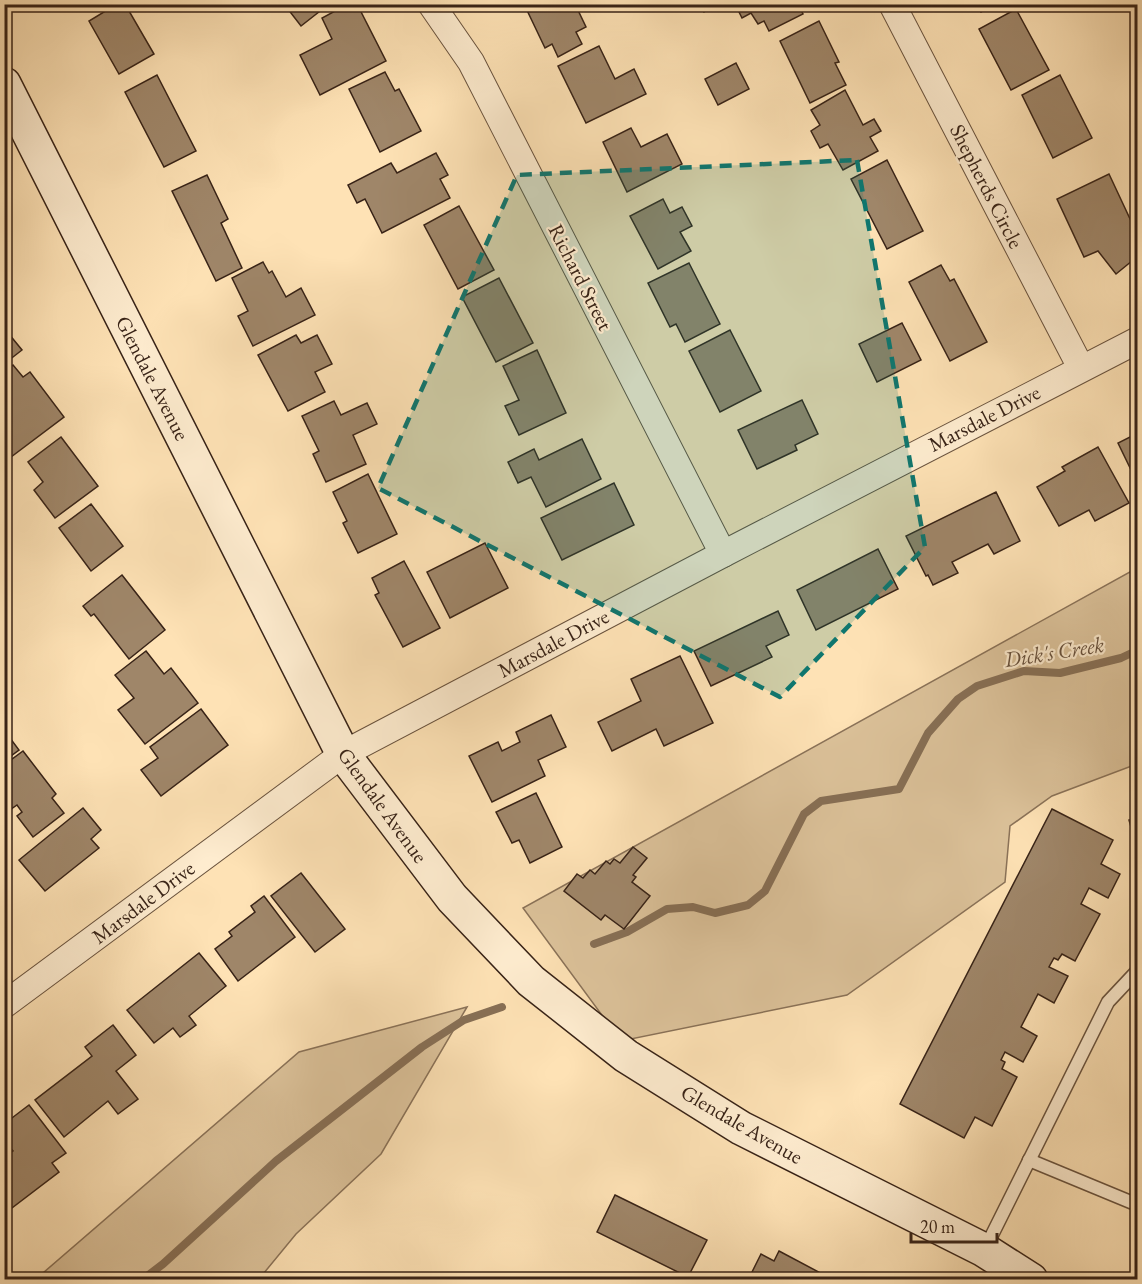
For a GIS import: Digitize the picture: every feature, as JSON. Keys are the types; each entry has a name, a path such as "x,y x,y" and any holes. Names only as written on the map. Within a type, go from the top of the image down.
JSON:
{"main road":[{"name":"Glendale Avenue","path":"4,84 343,754 452,898 531,981 626,1056 741,1128 984,1250 1031,1280"}],"street":[{"name":"Richard Street","path":"430,4 471,62 723,554"},
{"name":"Shepherds Circle","path":"892,4 1082,368"},
{"name":"Marsdale Drive","path":"5,1004 343,754 1137,340"}],"lane":[{"path":"984,1250 1108,1002 1137,970"},
{"path":"1029,1160 1133,1203 1137,1200"}],"highlighted area":[{"path":"857,160 925,547 780,697 378,488 517,175"}],"shaded area":[{"path":"1137,568 1137,764 1052,796 1010,826 1005,882 847,995 621,1041 523,908"},
{"path":"467,1007 381,1154 296,1234 259,1279 36,1279 299,1052"}],"building":[{"path":"117,4 125,4 154,54 119,74 89,21"},
{"path":"284,4 329,4 301,26"},
{"path":"348,4 357,4 386,61 320,95 300,55 332,39 322,18"},
{"path":"524,4 575,4 586,27 576,32 582,44 558,57 552,44 545,48"},
{"path":"701,4 718,4 704,12"},
{"path":"735,4 798,4 803,14 769,31 764,21 758,24 751,13 742,18"},
{"path":"977,4 995,4 981,12"},
{"path":"1016,9 1049,70 1011,90 979,29"},
{"path":"819,21 839,62 835,63 846,85 810,103 780,41"},
{"path":"599,46 615,79 634,69 646,94 586,123 558,66"},
{"path":"736,63 749,89 718,105 705,79"},
{"path":"385,72 395,91 399,89 421,131 380,152 349,89"},
{"path":"157,75 196,151 164,167 125,92"},
{"path":"1060,75 1092,138 1053,158 1022,95"},
{"path":"845,90 863,125 874,119 881,131 870,137 878,151 843,170 828,144 820,148 811,131 820,125 811,110"},
{"path":"631,128 641,147 667,134 682,164 627,192 603,142"},
{"path":"436,153 448,175 440,179 450,198 382,233 365,199 357,203 348,185 391,163 397,173"},
{"path":"887,160 923,231 887,249 851,179"},
{"path":"1109,174 1138,236 1138,256 1116,274 1098,251 1084,257 1057,199"},
{"path":"207,175 228,219 221,223 242,268 216,281 172,191"},
{"path":"663,199 670,213 682,207 692,226 680,232 691,251 658,269 630,216"},
{"path":"459,206 494,270 458,289 424,225"},
{"path":"263,262 269,273 272,271 286,297 301,288 315,315 253,346 238,316 248,311 232,278"},
{"path":"689,263 720,324 685,342 676,324 670,327 648,283"},
{"path":"941,265 950,281 954,279 987,342 950,361 909,282"},
{"path":"499,278 533,343 496,362 462,297"},
{"path":"4,310 11,319 4,324"},
{"path":"902,323 921,360 877,382 859,344"},
{"path":"4,328 22,350 4,364"},
{"path":"730,330 761,391 720,412 689,351"},
{"path":"296,335 301,343 317,335 332,364 315,372 325,392 288,411 258,355"},
{"path":"537,350 566,413 519,435 505,406 519,400 503,366"},
{"path":"13,365 23,377 30,372 64,417 11,457 4,449 4,372"},
{"path":"802,400 818,434 795,445 797,450 757,469 738,430"},
{"path":"334,401 341,415 367,403 377,424 353,435 366,464 326,482 313,454 319,451 302,416"},
{"path":"1138,433 1138,471 1133,474 1118,443"},
{"path":"61,437 98,486 55,518 34,490 43,482 28,462"},
{"path":"582,439 601,479 546,507 531,477 518,483 508,462 534,449 539,460"},
{"path":"1098,447 1129,503 1095,521 1089,510 1059,526 1037,487 1065,471 1062,467"},
{"path":"368,474 397,534 358,553 343,523 347,521 333,492"},
{"path":"614,483 634,525 562,560 541,518"},
{"path":"996,492 1020,541 994,554 988,544 952,562 958,573 933,585 906,536"},
{"path":"91,504 123,546 91,571 59,528"},
{"path":"485,543 508,588 450,618 427,572"},
{"path":"878,549 898,589 816,630 797,590"},
{"path":"404,561 440,628 403,647 375,595 379,593 372,578"},
{"path":"122,575 165,630 129,659 94,614 91,616 83,606"},
{"path":"778,611 789,635 766,646 772,657 711,686 694,651"},
{"path":"146,651 164,674 171,668 198,703 145,744 118,710 134,698 115,675"},
{"path":"680,656 713,723 664,746 656,729 612,751 598,722 641,701 631,679"},
{"path":"201,709 228,745 161,796 141,770 158,758 150,747"},
{"path":"551,715 566,747 538,760 545,776 492,802 469,756 498,742 502,751 520,742 516,732"},
{"path":"4,730 19,750 4,761"},
{"path":"23,751 56,794 52,798 64,813 33,837 17,816 22,812 17,805 4,814 4,765"},
{"path":"536,793 562,847 530,863 519,840 512,843 496,812"},
{"path":"83,808 101,830 91,839 99,848 45,891 19,860"},
{"path":"1052,809 1113,840 1101,864 1120,874 1108,898 1089,888 1081,904 1100,914 1075,961 1062,954 1058,960 1054,958 1049,967 1068,976 1054,1003 1038,994 1021,1027 1037,1036 1023,1062 1005,1052 1001,1060 1005,1062 1002,1069 1017,1077 992,1126 975,1117 964,1138 900,1104"},
{"path":"1138,818 1138,851 1129,820"},
{"path":"633,847 647,858 633,875 636,877 632,882 650,896 624,929 605,915 601,920 564,891 577,874 583,878 590,870 595,874 606,861 610,864 614,859 620,863"},
{"path":"301,873 345,929 315,952 271,896"},
{"path":"264,896 295,937 238,981 215,949 232,936 229,932 255,912 251,906"},
{"path":"199,953 226,986 189,1016 196,1025 180,1037 173,1028 154,1043 127,1010"},
{"path":"113,1025 136,1055 116,1071 138,1099 118,1114 108,1101 64,1137 35,1100 92,1056 85,1047"},
{"path":"29,1105 66,1153 52,1163 59,1172 4,1214 4,1158 13,1151 4,1141 4,1124"},
{"path":"615,1195 707,1240 688,1277 597,1232"},
{"path":"779,1251 828,1277 827,1280 748,1280 761,1254 774,1261"}],"waterway":[{"name":"Dick's Creek","path":"594,944 627,932 667,909 693,907 715,913 748,905 765,891 804,814 821,801 899,789 928,733 958,699 977,686 1024,671 1060,673 1121,658 1138,650"},
{"path":"142,1280 163,1264 276,1161 422,1047 464,1020 502,1007"}]}
